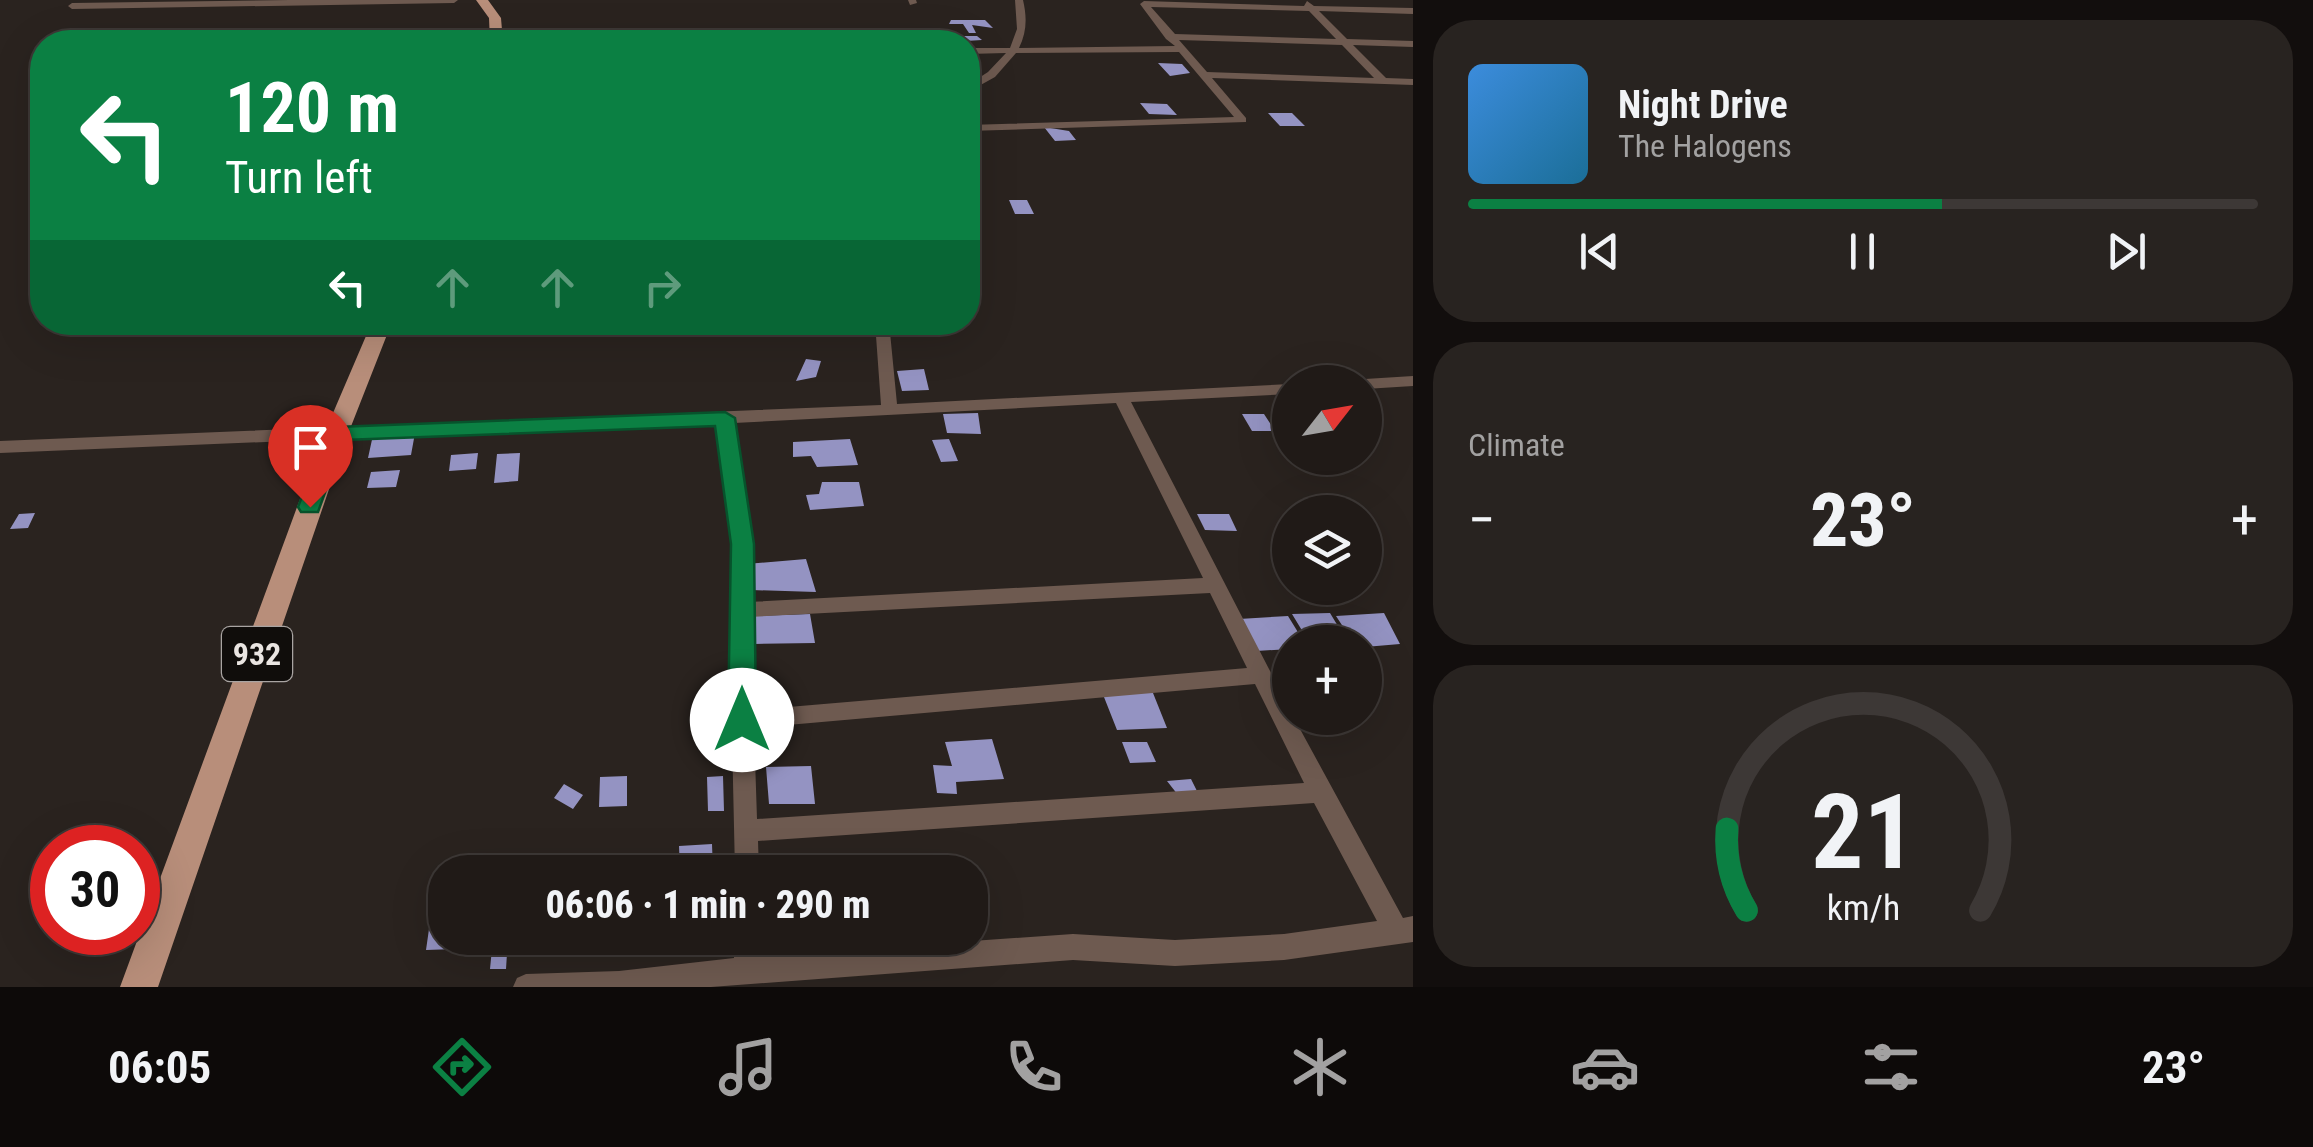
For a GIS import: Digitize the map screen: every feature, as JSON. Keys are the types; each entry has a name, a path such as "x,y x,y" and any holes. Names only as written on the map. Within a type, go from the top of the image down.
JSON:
{"main road":[{"path":"482,0 494,18 496,30"},
{"name":"932","path":"139,987 336,434 377,335"}],"street":[{"path":"72,6 454,0"},
{"path":"980,83 1000,72 1013,50 1022,9 1019,0"},
{"path":"1307,3 1383,81"},
{"path":"980,128 1242,120 1144,4 1307,3 1413,10"},
{"path":"1169,37 1413,44"},
{"path":"980,50 1180,49"},
{"path":"1206,76 1413,82"},
{"path":"883,335 889,408"},
{"path":"1382,383 1413,381"},
{"path":"0,447 725,418 1272,391"},
{"path":"526,987 619,984 747,970 1073,947 1175,953 1284,947 1404,929 1320,792 1121,397"},
{"path":"725,418 742,544 740,610 747,855"},
{"path":"740,610 1217,585"},
{"path":"742,720 1262,675"},
{"path":"747,832 1320,792"},
{"path":"747,955 747,970"}],"building":[{"path":"951,20 985,20 993,28 972,25 974,30 967,30 963,24 949,24"},
{"path":"1158,63 1182,64 1190,73 1170,76"},
{"path":"1140,103 1167,104 1177,115 1149,114"},
{"path":"1268,113 1292,113 1305,126 1280,126"},
{"path":"1044,127 1069,131 1076,140 1055,141"},
{"path":"1009,200 1027,200 1034,214 1015,214"},
{"path":"806,359 821,361 816,377 796,381"},
{"path":"924,369 929,390 902,391 897,371"},
{"path":"978,413 981,434 947,433 943,414"},
{"path":"1242,414 1264,414 1272,431 1252,431"},
{"path":"415,433 411,455 368,458 373,435"},
{"path":"850,439 858,465 817,467 811,456 793,457 793,442"},
{"path":"949,439 958,461 941,462 932,440"},
{"path":"478,453 476,469 449,471 451,455"},
{"path":"520,453 518,481 494,483 497,454"},
{"path":"400,470 396,487 367,488 371,472"},
{"path":"822,482 859,482 864,506 810,510 806,495 819,494"},
{"path":"35,513 28,528 10,529 19,514"},
{"path":"1197,514 1229,514 1237,531 1205,530"},
{"path":"806,559 816,592 752,590 746,564"},
{"path":"1330,613 1337,625 1299,625 1292,614"},
{"path":"1384,613 1400,644 1382,646 1382,625 1342,625 1336,616"},
{"path":"810,614 815,643 754,644 752,616"},
{"path":"1288,616 1294,625 1272,625 1272,650 1256,651 1239,619"},
{"path":"1102,692 1153,693 1167,728 1117,730"},
{"path":"992,739 1004,779 956,782 957,794 937,793 933,765 952,766 945,742"},
{"path":"1122,742 1147,742 1156,762 1130,763"},
{"path":"811,766 815,804 769,804 766,767"},
{"path":"627,776 627,806 599,807 600,777"},
{"path":"723,776 724,811 708,811 707,777"},
{"path":"1191,779 1198,793 1178,795 1167,781"},
{"path":"564,784 583,795 573,809 554,798"},
{"path":"712,844 712,855 679,855 679,846"},
{"path":"491,955 507,955 506,969 490,969"}],"route":[{"path":"310,507 336,434 725,418 742,544 742,720"}]}
